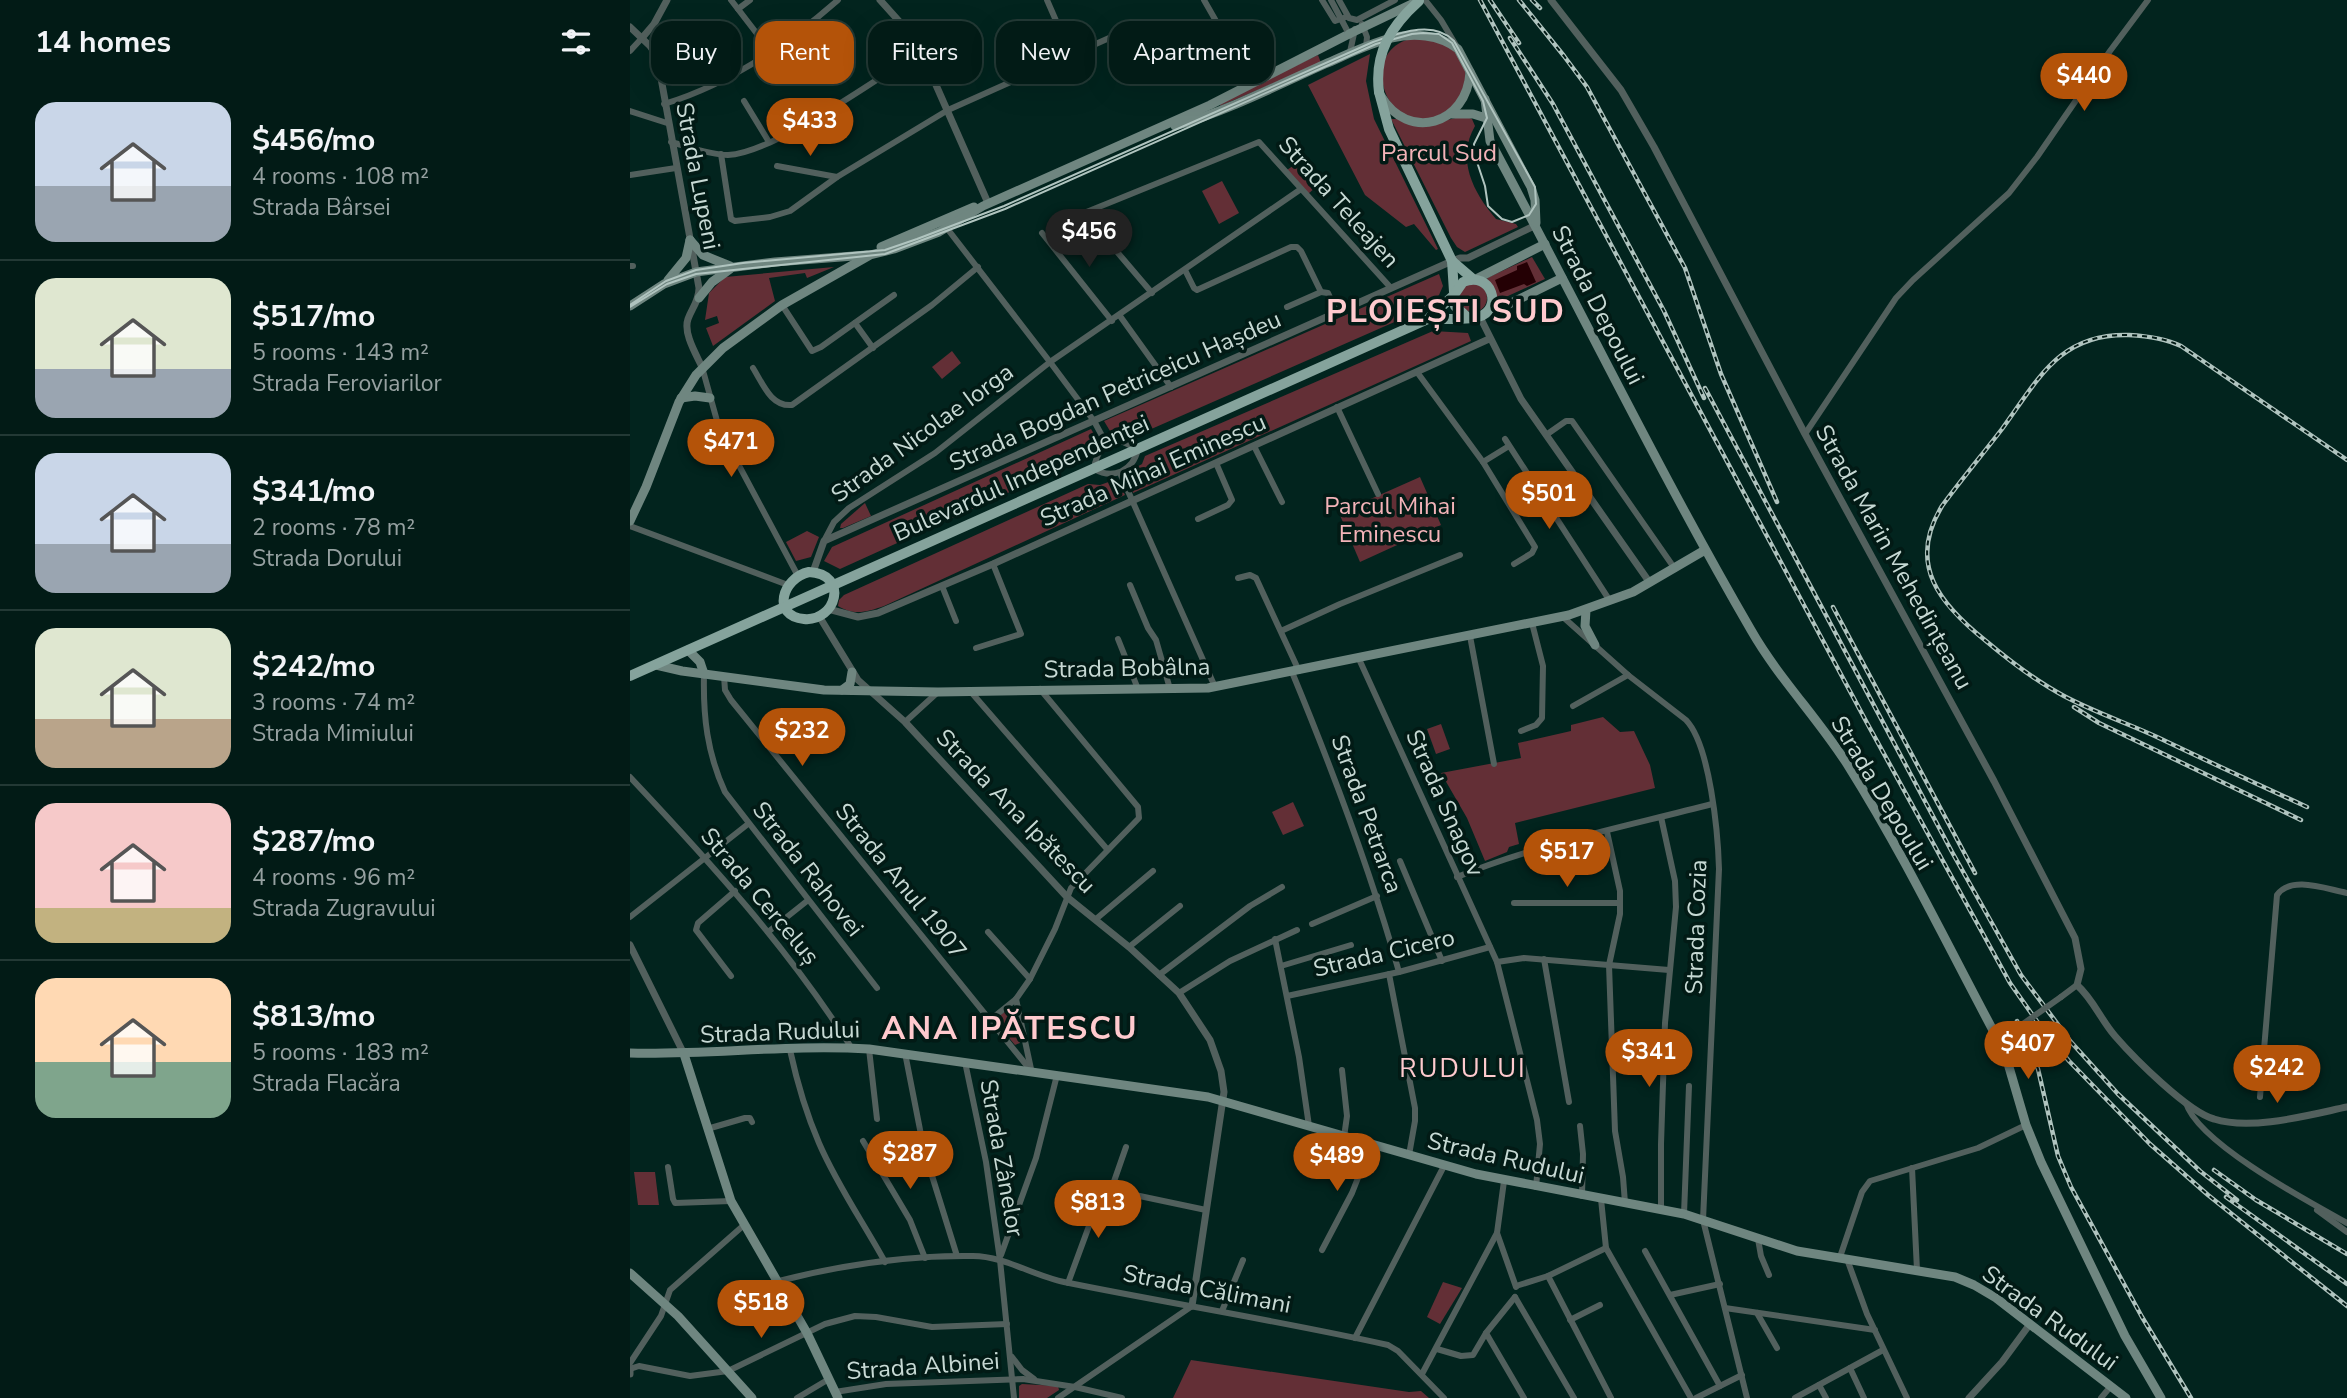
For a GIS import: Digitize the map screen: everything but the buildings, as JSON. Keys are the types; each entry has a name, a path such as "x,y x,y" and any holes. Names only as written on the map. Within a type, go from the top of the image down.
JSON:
{"main road":[{"path":"1146,134 1203,117 1349,34 1421,0"},
{"path":"1421,0 1398,21 1385,44 1377,71 1379,92 1389,129 1451,262 1455,306 1467,317"},
{"path":"630,306 664,284 696,272 735,266 870,255 894,249 986,204 1184,116 1228,102 1350,54 1370,42 1421,36 1445,41 1458,49"},
{"name":"Strada Depoului","path":"1458,49 1531,187 1535,200 1536,225"},
{"path":"1452,114 1467,91 1469,70"},
{"path":"1379,92 1396,114 1407,119 1423,122 1452,114 1473,114 1497,122"},
{"name":"Strada Depoului","path":"1485,99 1490,141 1536,225 1640,431 1763,650 1818,721 1851,770 2002,1043 2026,1125 2091,1270 2124,1336 2161,1398"},
{"path":"850,256 943,225"},
{"path":"690,240 696,249 709,259 735,266"},
{"path":"664,284 686,258 690,240"},
{"path":"1475,279 1545,244"},
{"path":"630,521 681,398 702,367 723,348 782,305 870,255"},
{"path":"1451,262 1482,281 1491,290 1492,303 1483,314"},
{"path":"1440,308 1448,292 1451,262"},
{"path":"699,298 718,276 735,266"},
{"path":"1483,314 1562,278"},
{"name":"Bulevardul Independenței","path":"633,672 656,665 785,608 1428,319 1463,282 1475,279"},
{"name":"Bulevardul Independenței","path":"1428,319 1483,314"},
{"path":"681,398 710,398"},
{"name":"Strada Bobâlna","path":"656,665 802,688 839,691 971,692 1215,687 1563,617 1610,601 1650,583 1706,550"},
{"path":"813,572 827,577 834,585 834,596 828,610 819,616 800,618 792,615 785,608 784,597 788,585 798,576 813,572"},
{"path":"1586,610 1585,626 1595,645"},
{"path":"688,650 700,662 704,674"},
{"path":"839,691 850,684 852,672"},
{"name":"Strada Rudului","path":"630,1053 869,1049 1165,1090 1224,1101 1504,1181 1684,1214 1797,1251 1948,1275 1967,1281 2030,1324 2126,1398"},
{"path":"684,1054 731,1201 807,1333 836,1395"},
{"path":"630,1273 665,1304 752,1398"}],"street":[{"path":"630,51 658,18 667,0"},
{"path":"731,0 755,31"},
{"path":"738,9 750,0"},
{"path":"811,21 838,0"},
{"path":"880,0 899,21"},
{"path":"1047,0 1056,21"},
{"path":"1203,0 1216,21"},
{"path":"1322,0 1339,1 1348,16 1358,20 1370,42"},
{"path":"1322,0 1335,21 1348,16"},
{"path":"1350,54 1358,20 1395,0"},
{"path":"1421,0 1445,26 1458,49"},
{"name":"Strada Marin Mehedințeanu","path":"1551,0 1631,106 1805,434 1994,781 2075,938 2081,969 2077,985"},
{"path":"1805,434 1896,298 2009,192 2037,157 2148,0"},
{"path":"1328,10 1331,1"},
{"path":"1331,1 1349,34"},
{"path":"1421,36 1440,36 1445,33 1445,26"},
{"name":"Strada Lupeni","path":"630,27 657,56 699,298 687,326 702,367"},
{"path":"664,104 700,91 755,61"},
{"path":"671,142 721,154 745,152 802,125 868,84"},
{"path":"936,84 986,204"},
{"path":"721,154 731,219 735,221 781,215 837,177 948,110 1006,84"},
{"path":"744,101 769,142"},
{"path":"630,111 667,123"},
{"name":"Strada Teleajen","path":"1152,293 1084,213 1257,142 1391,288"},
{"path":"777,166 837,177"},
{"path":"630,175 676,168"},
{"name":"Strada Nicolae Iorga","path":"824,541 834,522 849,508 935,453 1050,362 1300,189"},
{"path":"943,225 1094,421 1107,445"},
{"name":"Strada Bogdan Petriceicu Hașdeu","path":"824,541 1391,288 1460,258 1468,258 1536,225"},
{"path":"1042,233 1112,321"},
{"path":"1185,270 1194,288 1198,290 1297,247 1321,292"},
{"path":"754,368 774,400 780,404 792,405 932,305 978,267"},
{"path":"1287,307 1321,292 1328,293 1337,313"},
{"path":"782,305 812,351 894,295"},
{"path":"1483,314 1489,339 1516,391 1650,583"},
{"path":"1120,316 1171,387"},
{"path":"855,323 873,348"},
{"name":"Strada Mihai Eminescu","path":"828,610 851,616 868,616 942,586 1489,339"},
{"path":"702,367 719,428 798,576"},
{"path":"1417,372 1483,462 1535,547 1532,553 1514,564"},
{"path":"1337,407 1378,494"},
{"path":"1546,435 1566,421 1572,421 1675,569"},
{"path":"1504,439 1610,601"},
{"path":"1121,441 1138,449 1133,462 1119,472 1106,474 1094,468 1097,456 1107,445 1121,441"},
{"path":"1254,446 1282,502"},
{"path":"1483,462 1509,446"},
{"path":"1198,519 1228,505 1232,500 1216,463"},
{"path":"1119,472 1215,687"},
{"path":"630,526 788,585"},
{"path":"813,572 824,541"},
{"path":"1281,631 1460,555"},
{"path":"976,648 1021,634 993,564"},
{"name":"Strada Petrarca","path":"1238,578 1254,576 1281,631 1377,896 1399,972"},
{"path":"1130,585 1148,628 1156,640 1170,689"},
{"path":"942,586 956,621"},
{"name":"Strada Ana Ipătescu","path":"819,616 852,672 870,692 905,722 1067,897 1129,947 1179,993 1202,1027 1216,1055 1224,1083 1224,1101 1192,1306"},
{"name":"Strada Cozia","path":"1563,617 1628,675 1692,726 1701,744 1719,855 1703,1220 1747,1398"},
{"path":"1521,731 1536,725 1542,718 1543,666 1532,624"},
{"path":"1470,636 1494,764"},
{"path":"1118,639 1138,689"},
{"name":"Strada Snagov","path":"1359,659 1497,962 1537,1120 1539,1144 1536,1187"},
{"name":"Strada Rahovei","path":"704,674 705,725 711,758 725,792 877,988"},
{"path":"1573,706 1628,675"},
{"name":"Strada Anul 1907","path":"724,676 725,690 731,700 1032,1072"},
{"path":"990,1020 1016,999 1030,979 1059,922 1067,897 1078,879 1107,849 1136,825 1140,814 1138,807 1040,690"},
{"path":"905,722 938,692"},
{"path":"971,692 1107,849"},
{"name":"Strada Cerceluș","path":"630,777 735,891 827,1009 851,1048"},
{"path":"1457,877 1483,867 1712,804"},
{"path":"1661,817 1676,890 1662,1087 1661,1210"},
{"path":"630,917 748,824"},
{"path":"1607,832 1618,880 1620,903 1609,965 1615,1131 1625,1203"},
{"path":"1400,861 1441,961"},
{"path":"1096,919 1153,871"},
{"path":"2260,1097 2277,895 2286,886 2293,884 2347,892"},
{"path":"1159,975 1250,906 1282,887"},
{"path":"731,976 696,930 698,923 735,891"},
{"path":"1312,924 1377,896"},
{"path":"768,932 807,901"},
{"path":"1514,903 1620,903"},
{"path":"1129,947 1180,906"},
{"path":"1179,993 1230,961 1297,929"},
{"path":"988,932 1030,979"},
{"path":"1275,939 1299,1057 1308,1126"},
{"path":"630,945 684,1054"},
{"path":"1281,966 1351,945"},
{"name":"Strada Cicero","path":"1287,996 1399,972 1490,947"},
{"path":"1497,962 1515,958 1669,970"},
{"path":"1544,960 1569,1102"},
{"path":"1389,974 1415,1108 1409,1155"},
{"path":"2002,1043 2013,1031 2077,985 2085,992 2115,1037 2186,1103 2206,1117 2226,1122 2250,1123 2347,1107"},
{"path":"1016,999 1032,1072"},
{"path":"790,1049 800,1094 819,1144 885,1262"},
{"path":"869,1049 877,1119"},
{"path":"905,1053 922,1139 957,1256"},
{"name":"Strada Zânelor","path":"965,1062 985,1162 1000,1261"},
{"path":"1342,1070 1347,1116 1344,1137"},
{"path":"1000,1261 1007,1233 1033,1167 1057,1075"},
{"path":"1684,1214 1689,1086"},
{"path":"2186,1103 2195,1121 2205,1132 2255,1168 2347,1223"},
{"path":"706,1129 748,1118 752,1122"},
{"path":"1907,1398 1843,1258 1866,1186 1877,1178 1978,1148 2026,1125"},
{"path":"1580,1126 1583,1154 1582,1196"},
{"path":"863,1141 910,1220 925,1258"},
{"path":"1322,1250 1358,1181 1371,1145"},
{"path":"1111,1190 1126,1147"},
{"path":"1355,1338 1444,1166"},
{"path":"668,1167 675,1203 731,1201"},
{"path":"1912,1168 1917,1270"},
{"path":"1422,1374 1497,1233 1504,1181"},
{"path":"1077,1182 1206,1210"},
{"path":"1068,1283 1102,1188"},
{"path":"2302,1198 2347,1232"},
{"path":"1601,1199 1606,1248 1691,1398"},
{"path":"630,1363 661,1316 670,1290 744,1226"},
{"path":"1437,1349 1469,1357 1476,1352 1486,1333 1515,1297 1516,1286 1497,1233"},
{"path":"1758,1239 1769,1275"},
{"path":"1516,1286 1548,1276 1606,1248"},
{"path":"1645,1251 1720,1386"},
{"name":"Strada Călimani","path":"779,1282 826,1270 885,1262 975,1256 1000,1261 1068,1283 1222,1311 1393,1347 1444,1398"},
{"path":"1222,1311 1244,1260"},
{"name":"Strada Albinei","path":"1000,1261 1014,1398"},
{"path":"1548,1276 1611,1398"},
{"path":"1670,1295 1720,1284"},
{"path":"1515,1297 1574,1398"},
{"path":"1570,1320 1600,1305"},
{"path":"1058,1398 1192,1306"},
{"path":"1726,1308 1875,1330"},
{"path":"1758,1313 1777,1348"},
{"path":"630,1371 639,1366 690,1376 727,1371 844,1318 866,1315 932,1327 1007,1324"},
{"path":"1969,1398 2009,1354 2030,1324"},
{"path":"1486,1333 1524,1398"},
{"path":"1795,1398 1884,1350"},
{"path":"1011,1355 1022,1370 1036,1380"},
{"path":"1850,1368 1864,1398"},
{"path":"1696,1398 1742,1375"},
{"path":"797,1398 829,1379"},
{"path":"1013,1379 1036,1380 1122,1398"},
{"name":"Strada Albinei","path":"836,1395 886,1384 1013,1379"},
{"path":"1819,1385 1826,1398"},
{"path":"2101,1398 2110,1386"}],"green space":[{"name":"Parcul Sud","path":"1410,39 1446,45 1456,52 1464,66 1465,82 1455,104 1429,119 1411,118 1397,109 1387,95 1382,79 1384,62 1393,48"},
{"name":"Parcul Sud","path":"1370,54 1366,81 1374,119 1438,249 1436,250 1414,224 1406,227 1365,195 1308,85"},
{"path":"1318,55 1321,63 1274,83 1274,76"},
{"path":"1257,84 1272,84 1220,106 1221,101"},
{"name":"Parcul Sud","path":"1464,116 1472,119 1475,126 1467,151 1467,163 1474,186 1496,219 1516,224 1518,227 1465,252 1457,247 1451,238 1391,119 1447,120"},
{"path":"1300,161 1316,187 1308,194 1287,170"},
{"path":"1222,181 1239,213 1219,224 1202,191"},
{"path":"1532,257 1545,279 1497,301 1487,278"},
{"path":"834,267 807,278 805,273 769,278 775,301 713,346 706,328 719,323 717,316 705,320 709,293 725,277"},
{"path":"1439,274 1443,286 1439,295 1424,309 1140,434 1128,432 1113,436 1104,421"},
{"path":"1473,284 1483,288 1487,298 1483,308 1473,312 1463,308 1459,298 1463,288"},
{"path":"1433,331 1468,333 1471,341 1133,493 1126,473 1142,464 1145,456"},
{"path":"952,351 961,363 942,379 932,367"},
{"path":"1091,429 1100,444 1088,450 1080,460 840,569 824,561 832,547"},
{"name":"Parcul Mihai Eminescu","path":"1420,477 1441,525 1360,562 1339,513"},
{"path":"1117,479 1125,495 884,606 861,612 838,606 844,595 1088,484 1100,485"},
{"path":"865,503 871,516 840,528 841,524"},
{"path":"807,531 819,537 811,557 796,561 786,542"},
{"path":"1603,717 1620,732 1634,731 1650,765 1655,788 1515,823 1519,844 1485,861 1467,818 1441,773 1521,758 1518,743 1571,731 1571,725"},
{"path":"1441,724 1450,749 1436,754 1427,729"},
{"path":"1293,802 1304,826 1283,835 1272,812"},
{"path":"1011,1009 1020,1043 1015,1045 994,1020"},
{"path":"634,1172 655,1172 659,1205 638,1205"},
{"path":"1443,1282 1462,1288 1440,1324 1427,1317"},
{"path":"1191,1360 1409,1392 1421,1391 1429,1398 1173,1398"},
{"path":"1019,1386 1058,1386 1059,1390 1047,1398 1019,1398"}],"shaded area":[{"path":"1527,262 1536,282 1500,293 1495,280"}],"tram line":[{"path":"630,305 666,281 696,270 885,250 917,239 1004,206 1373,42 1415,30 1436,31 1454,41 1535,187 1536,204 1529,215 1512,222 1502,219 1488,206 1485,186 1474,153 1474,144 1487,118 1483,101 1452,43 1439,34 1412,34 1376,44 1005,209 885,254 696,274 667,284 630,307"}],"railway":[{"path":"1480,0 1867,723 2010,983 2069,1061 2150,1144 2208,1195 2347,1306"},
{"path":"1490,0 1519,43"},
{"path":"1519,0 1587,87 1685,268 1721,374 1777,502"},
{"path":"1532,0 1540,8"},
{"path":"1510,38 1553,104 1664,311 1704,398"},
{"path":"2307,807 2075,702 2034,678 1955,613 1934,582 1928,565 1927,547 1932,527 1942,506 2040,377 2068,351 2105,336 2149,337 2181,346 2347,460"},
{"path":"1705,388 1952,852 2021,975 2071,1042 2118,1094 2200,1171 2237,1200"},
{"path":"1833,607 1975,873"},
{"path":"2074,707 2099,723 2301,820"},
{"path":"2017,1021 2038,1069 2058,1156 2071,1187 2142,1317 2191,1398"},
{"path":"2214,1170 2256,1200 2347,1254"},
{"path":"2226,1197 2347,1284"}],"district":[{"name":"PLOIEȘTI SUD","path":"1446,311"},
{"name":"ANA IPĂTESCU","path":"1010,1028"},
{"name":"RUDULUI","path":"1463,1068"}]}
